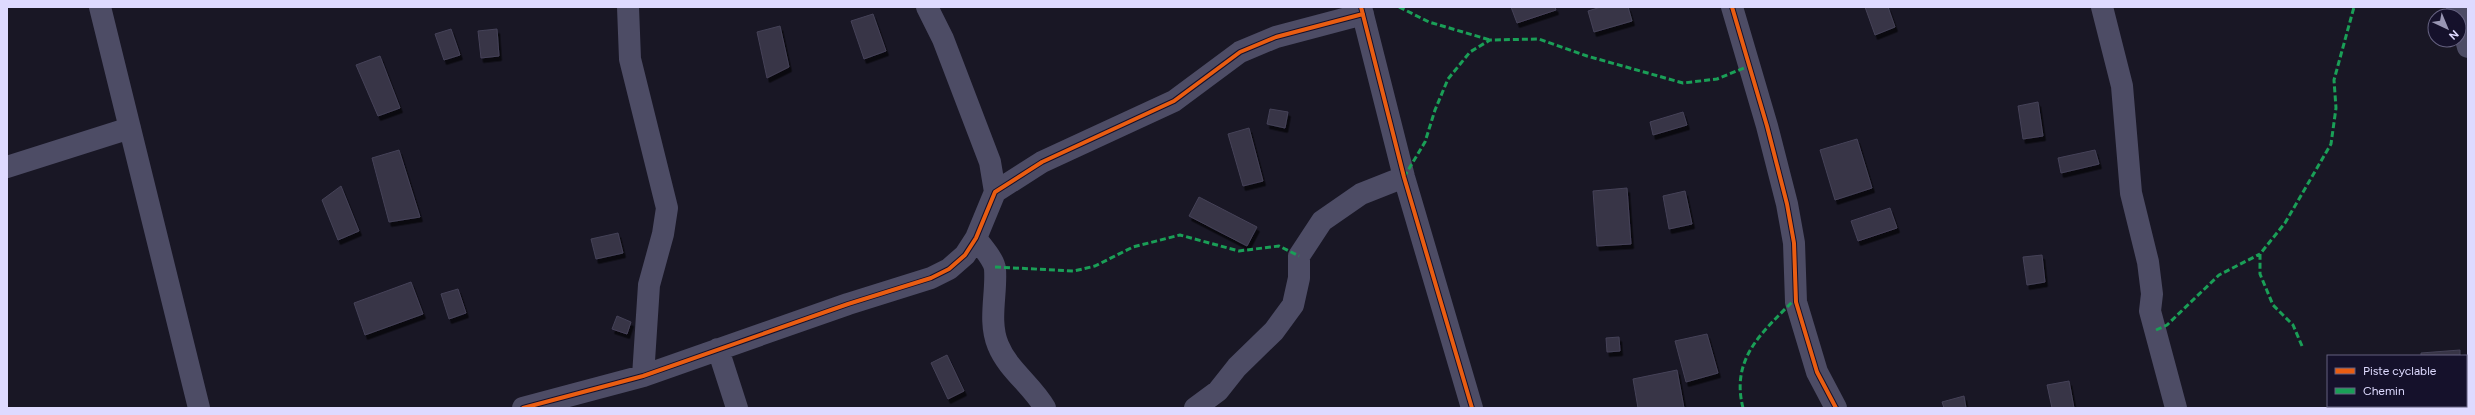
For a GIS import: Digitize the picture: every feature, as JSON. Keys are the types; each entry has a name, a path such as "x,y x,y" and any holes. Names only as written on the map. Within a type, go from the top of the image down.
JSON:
{"street":[{"path":"100,7 199,408"},
{"path":"628,7 630,59 667,208 663,234 649,285 644,376"},
{"path":"523,408 644,376 848,304 931,278 949,270 965,255 976,238 995,192 990,162 943,39 927,7"},
{"path":"1732,7 1767,126 1787,204 1794,243 1796,302 1817,372 1836,408"},
{"path":"2102,7 2122,86 2131,193 2148,262 2152,294 2150,311 2176,408"},
{"path":"2458,7 2468,47"},
{"path":"995,192 1042,162 1174,101 1240,52 1276,37 1362,11 1404,177 1472,408"},
{"path":"7,167 130,128"},
{"path":"1195,408 1218,391 1237,367 1274,331 1293,305 1299,278 1299,256 1322,221 1361,194 1404,177"},
{"path":"976,238 995,267 994,318 997,344 1007,362 1025,381 1045,408"},
{"path":"718,349 737,408"}],"building":[{"path":"1511,7 1555,7 1556,10 1517,23"},
{"path":"1601,7 1628,7 1632,21 1594,32 1588,11"},
{"path":"1865,7 1888,7 1895,27 1875,35"},
{"path":"873,14 886,51 864,59 851,21"},
{"path":"780,26 789,67 767,78 757,32"},
{"path":"451,29 460,55 444,60 435,34"},
{"path":"497,29 499,56 481,58 478,31"},
{"path":"380,56 400,108 378,116 356,65"},
{"path":"2038,102 2043,136 2023,139 2018,106"},
{"path":"1270,109 1288,112 1285,128 1267,124"},
{"path":"1683,112 1687,125 1653,135 1650,122"},
{"path":"1249,128 1263,181 1243,186 1228,134"},
{"path":"1857,139 1872,188 1835,200 1820,150"},
{"path":"399,150 420,217 389,222 372,158"},
{"path":"2095,150 2099,164 2061,173 2058,158"},
{"path":"341,186 359,231 338,240 322,200"},
{"path":"1627,188 1631,244 1597,246 1593,191"},
{"path":"1685,191 1692,224 1669,229 1663,196"},
{"path":"1199,197 1257,227 1247,246 1189,216"},
{"path":"1890,208 1897,228 1858,241 1851,221"},
{"path":"618,233 623,253 596,259 591,239"},
{"path":"2042,255 2045,282 2027,285 2023,257"},
{"path":"411,282 423,314 365,335 354,303"},
{"path":"458,289 466,313 449,319 441,294"},
{"path":"617,316 631,322 627,334 612,329"},
{"path":"1707,334 1718,373 1686,382 1675,341"},
{"path":"1619,337 1620,351 1607,352 1606,338"},
{"path":"2460,350 2460,355 2421,355 2421,353"},
{"path":"947,355 964,391 948,399 931,363"},
{"path":"1677,370 1684,408 1638,408 1633,379"},
{"path":"2069,381 2074,408 2052,408 2047,385"},
{"path":"1964,396 1966,408 1944,408 1942,402"},
{"path":"2356,407 2357,408 2333,408"},
{"path":"2424,407 2464,407 2464,408"}],"marked path":[{"path":"1399,7 1429,22 1490,40"},
{"path":"2302,346 2293,325 2273,305 2260,274 2260,254 2285,223 2331,144 2336,108 2334,80 2354,7"},
{"path":"1404,177 1425,142 1435,110 1448,79 1470,52 1490,40 1539,39 1587,56 1683,83 1717,79 1749,66"},
{"path":"995,267 1074,271 1095,266 1133,247 1180,235 1239,251 1279,246 1299,256"},
{"path":"2156,330 2167,325 2219,275 2260,254"},
{"path":"1743,408 1740,390 1741,374 1746,359 1762,334 1796,298"}],"cycle path":[{"path":"1361,7 1404,177 1472,408"},
{"path":"1732,7 1767,126 1787,204 1794,243 1796,302 1817,372 1836,408"},
{"path":"523,408 643,376 848,304 931,278 949,269 965,255 976,238 995,192 1042,162 1174,101 1240,52 1276,37 1363,14"}]}
